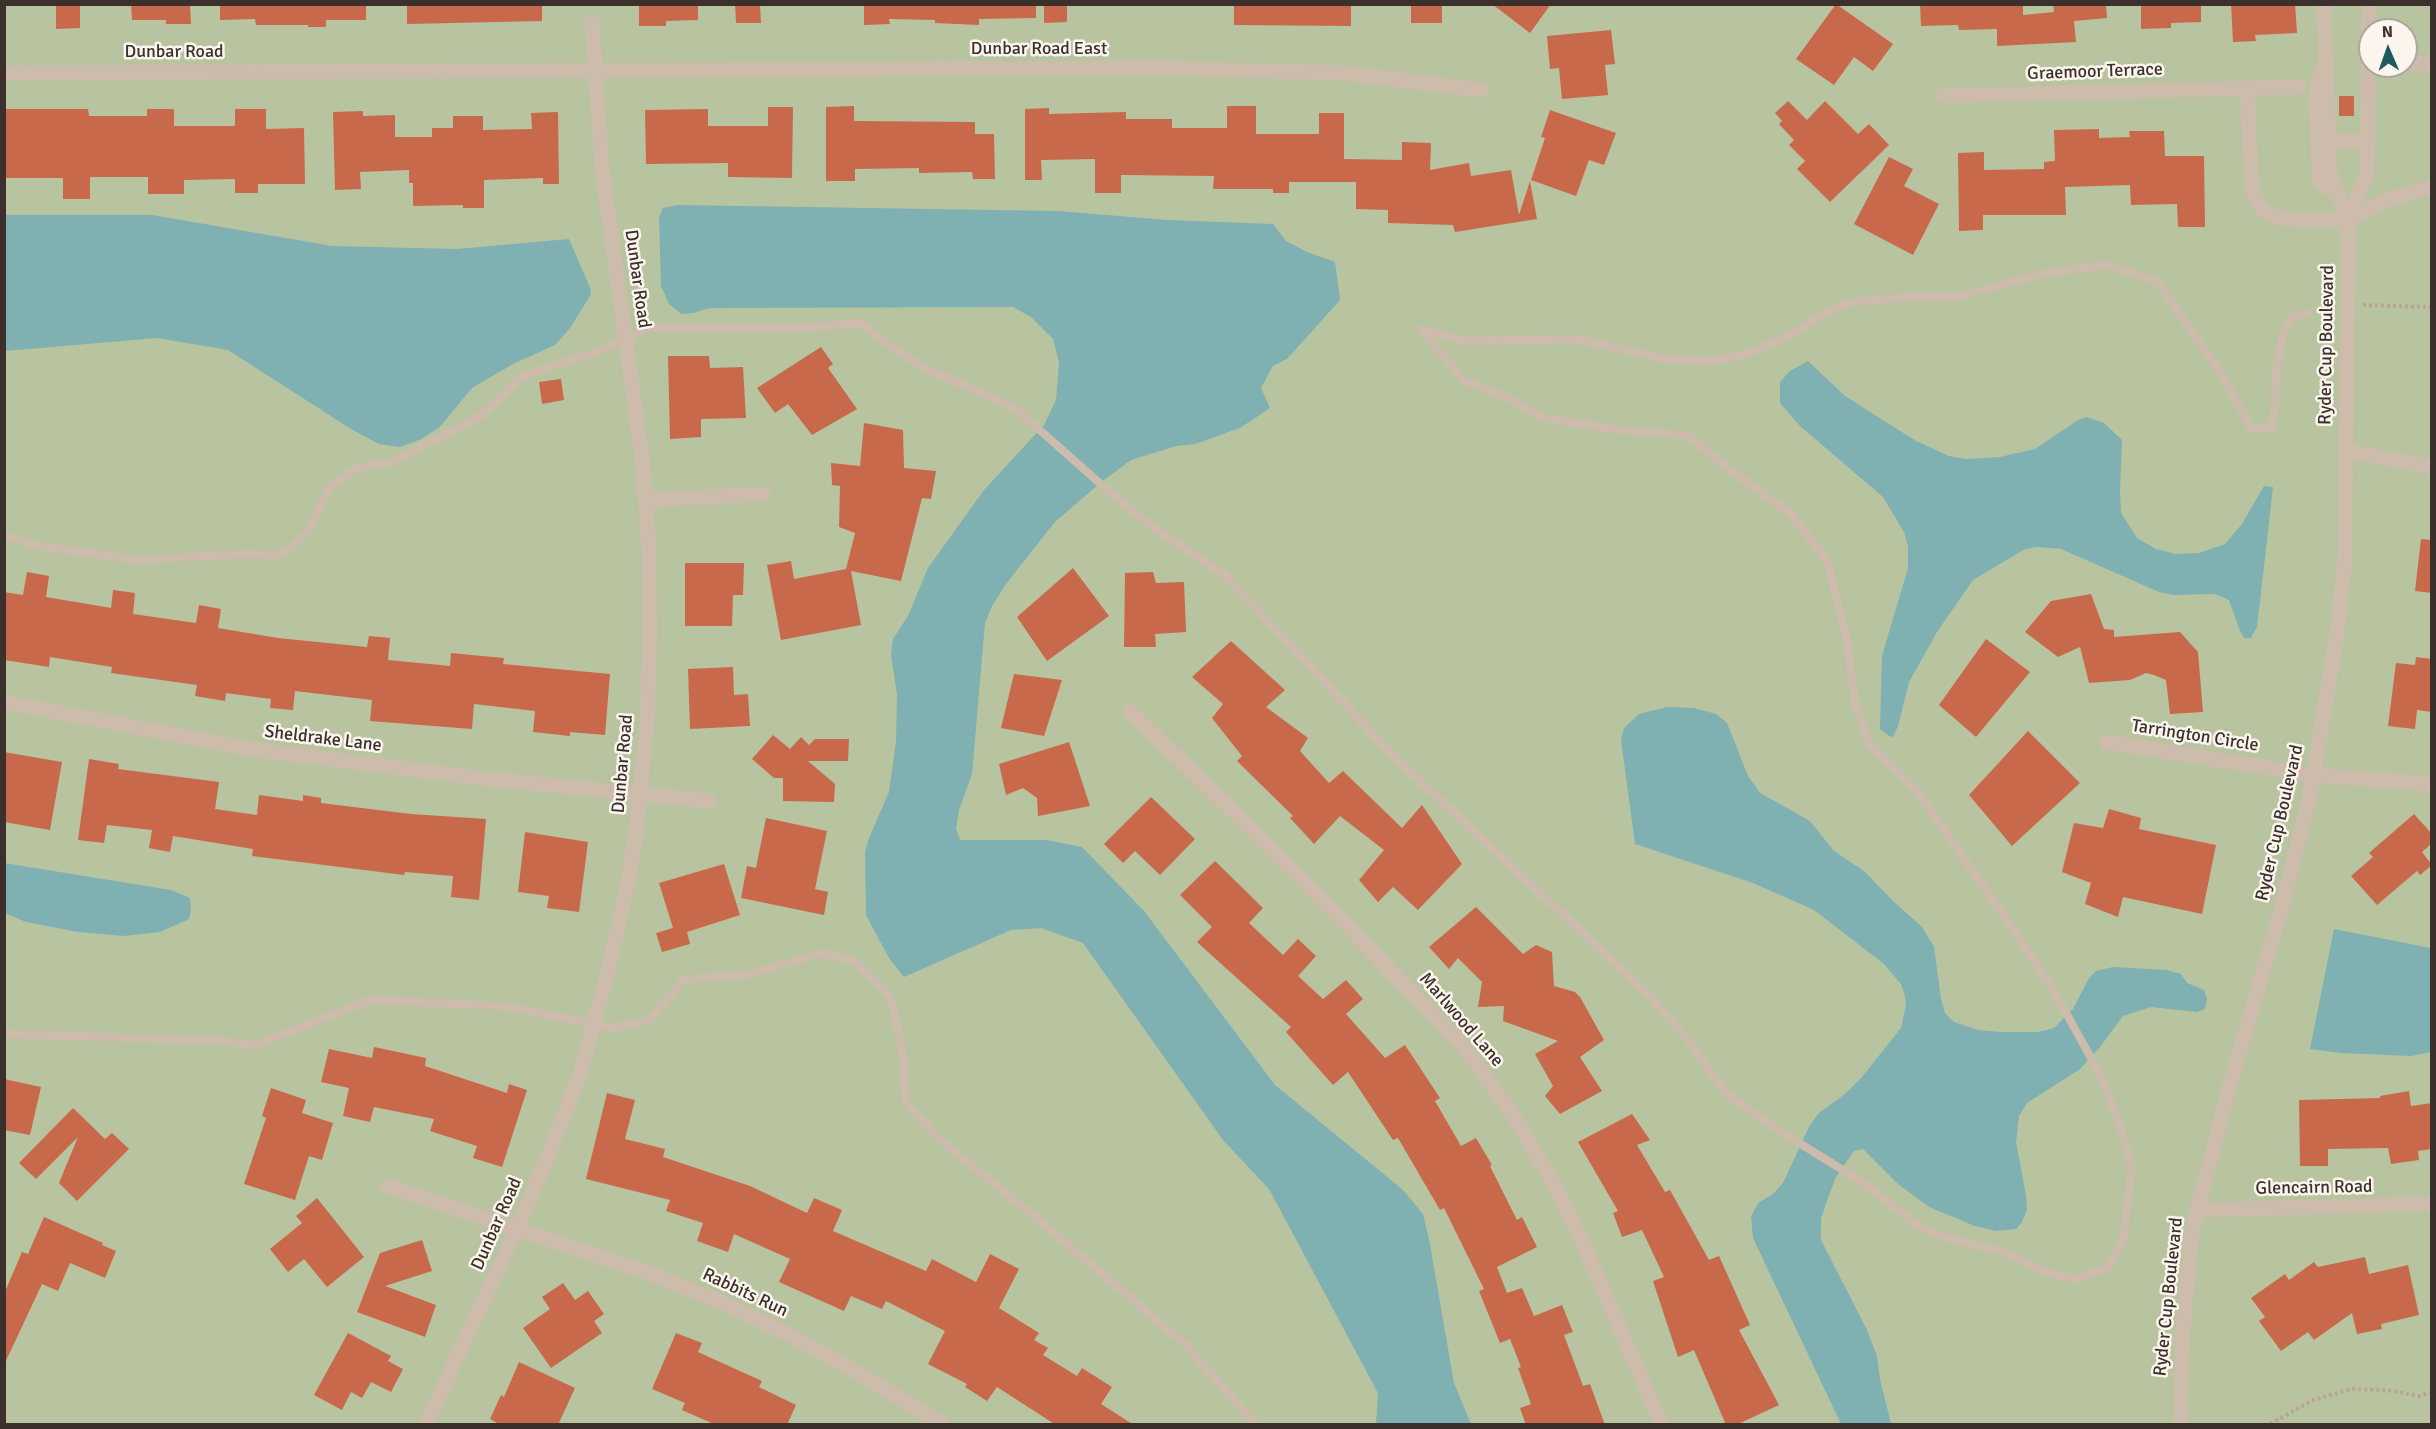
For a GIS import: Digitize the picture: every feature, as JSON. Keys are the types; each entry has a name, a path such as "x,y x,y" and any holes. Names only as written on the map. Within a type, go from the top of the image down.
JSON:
{"street":[{"name":"Ryder Cup Boulevard","path":"2181,1425 2182,1338 2192,1231 2229,1084 2285,896 2313,775 2337,634 2345,556 2348,220 2330,173 2324,4"},
{"name":"Ryder Cup Boulevard","path":"2348,220 2367,174 2369,4"},
{"name":"Dunbar Road","path":"426,1425 517,1228 580,1074 607,975 628,882 640,793 647,722 650,631 645,500 602,168 592,23"},
{"name":"Ryder Cup Boulevard","path":"2326,58 2316,92 2319,180 2339,196"},
{"name":"Dunbar Road East","path":"596,71 1150,68 1345,73 1481,90"},
{"name":"Dunbar Road","path":"4,73 596,71"},
{"name":"Graemoor Terrace","path":"1943,96 2299,87"},
{"path":"2247,88 2253,191 2262,210 2288,219 2348,220 2383,201 2432,187"},
{"path":"2329,141 2367,142"},
{"path":"2346,451 2432,467"},
{"path":"645,500 763,494"},
{"name":"Sheldrake Lane","path":"4,702 250,749 479,778 709,801"},
{"name":"Marlwood Lane","path":"1131,712 1311,888 1465,1048 1513,1114 1555,1186 1583,1243 1661,1425"},
{"name":"Tarrington Circle","path":"2106,742 2313,775 2432,784"},
{"name":"Rabbits Run","path":"387,1186 649,1272 719,1301 829,1357 942,1425"},
{"name":"Glencairn Road","path":"2198,1210 2432,1204"}],"lane":[{"path":"4,535 34,545 137,560 279,555 290,549 309,530 328,489 356,468 393,462 482,415 524,376 575,360 647,328 798,328 861,323 891,347 927,369 1015,408 1104,487 1158,531 1222,573 1388,752 1649,995 1691,1044 1727,1094 1780,1131 1845,1170 1919,1227 2003,1252 2051,1274 2076,1279 2108,1267 2123,1241 2132,1167 2117,1116 2097,1069 2059,1000 1918,792 1869,744 1855,703 1847,640 1828,562 1791,514 1728,469 1689,436 1613,429 1543,418 1509,398 1463,380 1421,329 1464,341 1577,339 1666,359 1709,361 1745,355 1796,332 1824,314 1851,302 1909,297 1955,297 2046,273 2105,265 2156,280 2225,379 2251,429 2271,428 2275,408 2276,368 2284,332 2292,317 2308,313"},
{"path":"4,1035 210,1040 256,1045 370,1000 504,1006 613,1028 649,1020 683,980 751,974 822,953 855,962 891,996 902,1047 906,1102 936,1136 1185,1344 1254,1425"}],"path":[{"path":"2390,305 2432,308"},
{"path":"2270,1425 2313,1400 2351,1389 2385,1390 2419,1396 2432,1392"}],"green space":[{"path":"5,5 2431,5 2431,1424 5,1424"}],"water":[{"path":"678,205 1057,211 1168,220 1273,224 1286,241 1307,252 1335,262 1340,300 1287,359 1273,366 1261,388 1270,408 1240,428 1195,444 1176,446 1131,460 1100,483 1054,523 1006,584 992,606 985,623 972,774 959,810 956,829 960,840 1046,840 1082,847 1144,911 1275,1085 1403,1190 1423,1214 1454,1383 1471,1424 1376,1424 1378,1393 1269,1189 1223,1140 1083,943 1041,928 1011,930 904,977 889,958 866,915 865,852 889,792 896,741 897,695 891,654 893,639 908,616 928,568 984,490 1044,425 1056,400 1059,362 1053,339 1031,317 1013,307 709,308 681,314 669,304 661,286 659,217 663,208"},
{"path":"5,215 152,215 332,246 457,249 569,239 591,290 590,296 570,328 555,345 513,364 472,388 439,428 419,440 400,447 379,444 351,429 228,350 157,338 5,351"},
{"path":"1808,361 1845,396 1916,441 1949,456 1966,459 2000,457 2035,449 2078,420 2087,417 2104,423 2122,440 2121,513 2137,538 2156,549 2176,554 2199,553 2225,544 2242,524 2264,486 2273,487 2257,627 2251,638 2244,638 2229,600 2215,594 2173,595 2159,592 2061,549 2037,547 2025,549 1973,580 1937,632 1909,682 1898,726 1893,737 1889,736 1880,729 1882,656 1908,568 1908,546 1904,532 1883,497 1800,426 1780,403 1780,382 1790,371"},
{"path":"1667,707 1694,708 1716,714 1727,723 1748,776 1760,793 1810,821 1834,851 1864,871 1922,927 1934,947 1945,1013 1954,1022 1978,1030 2000,1032 2038,1032 2054,1028 2073,1009 2089,978 2096,971 2113,967 2166,970 2181,974 2187,983 2204,990 2207,999 2205,1009 2197,1012 2151,1007 2123,1016 2080,1069 2027,1103 2019,1116 2016,1142 2027,1209 2022,1222 2016,1229 1996,1231 1975,1226 1929,1207 1898,1184 1863,1149 1854,1151 1836,1177 1826,1203 1821,1219 1821,1240 1867,1330 1877,1356 1891,1424 1841,1424 1753,1238 1751,1217 1758,1203 1773,1194 1783,1183 1810,1125 1819,1113 1845,1094 1862,1077 1901,1028 1906,1005 1905,996 1901,984 1884,964 1814,910 1753,883 1635,844 1621,740 1624,728 1639,714"},
{"path":"4,863 171,890 190,898 189,919 160,932 124,936 78,932 26,922 5,913"},
{"path":"2334,929 2431,948 2431,1052 2411,1056 2341,1053 2310,1049"}],"building":[{"path":"56,4 80,4 80,28 56,29"},
{"path":"131,4 190,4 191,24 166,24 166,20 132,20"},
{"path":"220,4 366,4 366,20 326,20 326,27 256,25 255,19 220,20"},
{"path":"407,4 542,4 542,21 407,24"},
{"path":"639,4 698,4 698,20 666,21 666,26 639,26"},
{"path":"735,4 760,4 761,23 736,23"},
{"path":"864,4 1036,4 1036,18 979,19 979,25 935,23 935,20 889,19 890,24 864,25"},
{"path":"1044,4 1067,4 1067,22 1044,23"},
{"path":"1234,4 1351,4 1351,26 1234,25"},
{"path":"1411,4 1442,4 1442,23 1411,23"},
{"path":"1492,4 1551,4 1530,33"},
{"path":"1836,4 1893,44 1873,71 1854,57 1834,85 1796,59"},
{"path":"1920,4 2023,4 2023,15 2054,12 2053,4 2106,4 2107,18 2074,21 2076,42 1997,46 1997,29 1959,30 1958,25 1921,26"},
{"path":"2141,4 2201,4 2201,22 2171,23 2171,28 2141,29"},
{"path":"2231,4 2295,4 2297,33 2255,35 2256,41 2233,42"},
{"path":"1611,30 1615,64 1605,65 1608,95 1562,99 1559,68 1550,69 1547,36"},
{"path":"2339,96 2354,96 2354,116 2339,116"},
{"path":"1788,101 1807,120 1825,101 1858,134 1869,124 1889,145 1830,202 1797,169 1805,161 1789,145 1794,140 1779,124 1782,121 1775,113"},
{"path":"854,106 854,121 975,122 975,134 994,134 995,179 973,179 972,172 919,173 919,168 855,169 855,181 826,181 826,107"},
{"path":"1227,106 1256,106 1256,134 1319,134 1319,113 1344,113 1344,159 1402,160 1402,142 1431,143 1430,170 1469,163 1471,176 1511,170 1519,215 1530,181 1537,219 1455,232 1453,225 1388,223 1388,210 1356,209 1356,182 1289,182 1289,193 1273,193 1273,189 1213,189 1214,176 1121,175 1121,193 1095,193 1095,159 1041,160 1042,180 1025,180 1025,109 1049,108 1049,114 1126,112 1126,119 1172,119 1172,128 1227,128"},
{"path":"768,107 793,107 792,178 728,177 728,163 646,164 645,110 708,109 708,126 768,126"},
{"path":"4,109 88,109 89,116 147,116 147,109 174,109 174,126 235,126 235,109 266,109 266,129 304,128 305,184 258,184 258,193 235,193 235,179 184,180 184,194 148,194 148,177 90,177 90,199 63,199 63,178 4,178"},
{"path":"1550,110 1616,133 1604,165 1589,160 1576,196 1531,180 1545,138 1541,137"},
{"path":"363,111 363,116 395,115 395,137 432,137 432,128 453,128 453,116 483,116 483,130 532,129 531,113 558,112 559,184 543,184 543,178 484,180 484,208 463,208 463,205 413,206 413,183 409,183 409,170 360,172 361,189 335,190 333,112"},
{"path":"2099,129 2099,138 2130,137 2129,131 2164,131 2165,156 2204,156 2205,227 2178,227 2177,204 2131,205 2130,185 2065,187 2066,215 1983,215 1983,230 1959,231 1958,153 1984,152 1984,170 2044,169 2044,162 2055,161 2054,130"},
{"path":"1889,157 1913,169 1904,186 1939,204 1913,255 1854,224"},
{"path":"821,347 833,364 828,368 857,409 812,435 788,404 775,413 757,388"},
{"path":"668,356 709,356 710,368 743,367 746,418 701,419 701,437 670,439"},
{"path":"561,379 564,400 542,404 539,382"},
{"path":"864,423 903,430 904,468 936,471 931,499 922,498 901,581 851,571 861,625 781,640 767,565 791,561 794,579 846,569 855,533 839,527 840,486 832,485 831,463 860,466"},
{"path":"2421,539 2432,540 2432,593 2415,591"},
{"path":"685,563 744,563 743,595 733,595 732,626 685,626"},
{"path":"1073,568 1109,616 1047,661 1017,617"},
{"path":"27,572 49,576 46,597 111,608 113,590 135,593 133,614 196,623 199,605 221,609 218,628 278,638 367,647 369,636 390,638 388,660 450,666 451,653 504,658 503,664 610,674 605,735 570,732 570,736 533,732 535,711 474,704 472,729 370,721 372,700 295,691 293,710 270,708 271,699 226,693 225,701 195,696 197,685 111,673 112,667 50,657 49,667 4,660 4,592 23,595"},
{"path":"1153,572 1156,583 1184,582 1186,632 1155,634 1156,647 1124,647 1125,573"},
{"path":"2091,594 2104,629 2114,630 2114,637 2180,632 2198,652 2203,712 2170,714 2166,680 2154,675 2146,673 2130,680 2089,683 2080,647 2058,657 2025,632 2051,601"},
{"path":"1986,639 2030,672 1976,737 1939,705"},
{"path":"1231,641 1285,690 1266,707 1308,738 1300,751 1329,783 1343,771 1402,828 1422,805 1462,864 1418,910 1393,887 1378,902 1359,880 1384,850 1340,816 1314,844 1290,818 1293,816 1237,761 1242,756 1212,718 1223,704 1192,677"},
{"path":"2416,657 2432,659 2432,712 2417,710 2415,729 2388,726 2396,663 2415,665"},
{"path":"733,667 734,695 748,694 750,726 690,729 688,669"},
{"path":"1014,674 1062,680 1044,736 1001,728"},
{"path":"2028,731 2080,783 2012,846 1969,795"},
{"path":"773,735 790,749 801,737 809,745 815,739 849,739 848,761 808,761 835,784 834,802 783,801 783,778 774,778 752,759"},
{"path":"1069,742 1090,806 1038,816 1037,798 1023,788 1006,795 999,764"},
{"path":"4,752 62,762 50,830 4,822"},
{"path":"89,759 119,764 118,769 219,782 215,809 257,815 259,795 303,801 303,795 321,798 321,803 411,814 486,819 479,900 451,897 453,876 405,872 404,875 252,856 253,849 173,836 170,852 149,848 152,830 107,825 104,843 78,840"},
{"path":"1151,797 1195,839 1160,875 1135,851 1123,863 1104,844"},
{"path":"2109,809 2141,818 2139,829 2216,845 2202,914 2123,897 2118,917 2085,904 2091,883 2062,872 2074,823 2103,828"},
{"path":"2414,814 2432,834 2432,843 2422,852 2432,865 2420,875 2417,871 2377,905 2351,876 2373,857 2369,853"},
{"path":"766,818 827,831 815,889 828,892 824,915 741,898 747,866 756,868"},
{"path":"525,832 588,842 579,912 547,908 549,896 518,892"},
{"path":"1215,861 1263,908 1249,923 1283,955 1298,939 1316,956 1298,976 1323,999 1346,980 1363,999 1346,1014 1385,1058 1405,1045 1440,1098 1435,1101 1461,1146 1476,1138 1492,1165 1490,1166 1517,1220 1522,1217 1537,1247 1497,1267 1507,1293 1522,1288 1534,1316 1562,1305 1573,1332 1564,1335 1583,1386 1590,1384 1605,1425 1526,1425 1520,1408 1531,1404 1518,1368 1521,1367 1510,1339 1500,1343 1479,1291 1484,1289 1444,1208 1440,1210 1398,1138 1393,1140 1348,1072 1333,1085 1286,1032 1291,1027 1197,942 1212,927 1180,895"},
{"path":"724,864 740,915 687,932 690,944 662,952 656,933 673,928 659,883"},
{"path":"1476,907 1523,954 1536,945 1552,952 1554,986 1575,992 1580,997 1604,1040 1580,1057 1602,1091 1560,1114 1545,1096 1553,1086 1535,1054 1558,1041 1503,1021 1504,1006 1478,1007 1482,982 1458,958 1449,969 1429,947"},
{"path":"374,1047 426,1058 425,1066 507,1093 509,1084 527,1090 502,1167 473,1158 477,1146 430,1131 434,1119 374,1107 370,1122 343,1116 349,1088 321,1082 329,1049 372,1058"},
{"path":"4,1079 41,1087 30,1135 4,1130"},
{"path":"271,1088 306,1100 302,1113 333,1123 322,1160 309,1156 295,1200 244,1184 266,1118 262,1116"},
{"path":"2409,1091 2411,1106 2432,1103 2432,1149 2418,1151 2419,1160 2391,1164 2388,1148 2328,1149 2328,1166 2300,1166 2299,1100 2380,1098 2380,1096"},
{"path":"607,1093 635,1100 625,1139 665,1149 663,1157 750,1186 807,1213 814,1198 842,1210 833,1231 926,1271 932,1259 976,1282 990,1254 1019,1269 999,1308 1039,1333 1034,1340 1048,1348 1043,1355 1077,1376 1082,1368 1112,1387 1101,1404 1134,1425 1056,1425 997,1387 987,1401 965,1387 967,1384 928,1364 945,1331 886,1301 882,1309 851,1296 844,1311 779,1282 790,1259 734,1234 728,1252 697,1241 703,1223 666,1211 670,1200 586,1179"},
{"path":"73,1108 105,1139 112,1133 129,1149 77,1201 59,1183 78,1137 36,1179 19,1163"},
{"path":"1632,1114 1650,1140 1637,1145 1665,1192 1670,1190 1709,1260 1719,1256 1750,1325 1739,1330 1779,1405 1736,1425 1726,1425 1694,1350 1678,1357 1653,1281 1664,1277 1642,1230 1622,1237 1613,1213 1618,1211 1578,1142"},
{"path":"317,1198 364,1257 327,1287 304,1259 288,1272 270,1249 302,1223 296,1216"},
{"path":"44,1217 116,1251 105,1278 70,1263 58,1291 42,1284 4,1365 4,1294 22,1252 28,1254"},
{"path":"422,1240 432,1271 385,1286 436,1305 425,1337 357,1312 380,1253"},
{"path":"2365,1257 2369,1274 2408,1265 2419,1315 2381,1324 2382,1329 2357,1334 2352,1313 2314,1340 2308,1332 2281,1351 2259,1321 2265,1317 2251,1298 2285,1274 2289,1280 2314,1262 2318,1267"},
{"path":"563,1283 575,1300 588,1291 604,1314 594,1321 602,1333 551,1368 523,1328 550,1309 542,1297"},
{"path":"348,1333 391,1356 388,1361 403,1369 391,1392 371,1382 362,1398 351,1392 342,1410 314,1395"},
{"path":"676,1333 702,1343 698,1352 762,1381 759,1387 796,1405 787,1425 716,1425 682,1410 685,1403 652,1389"},
{"path":"519,1362 575,1388 558,1425 501,1425 490,1419 501,1395 504,1397"}]}
